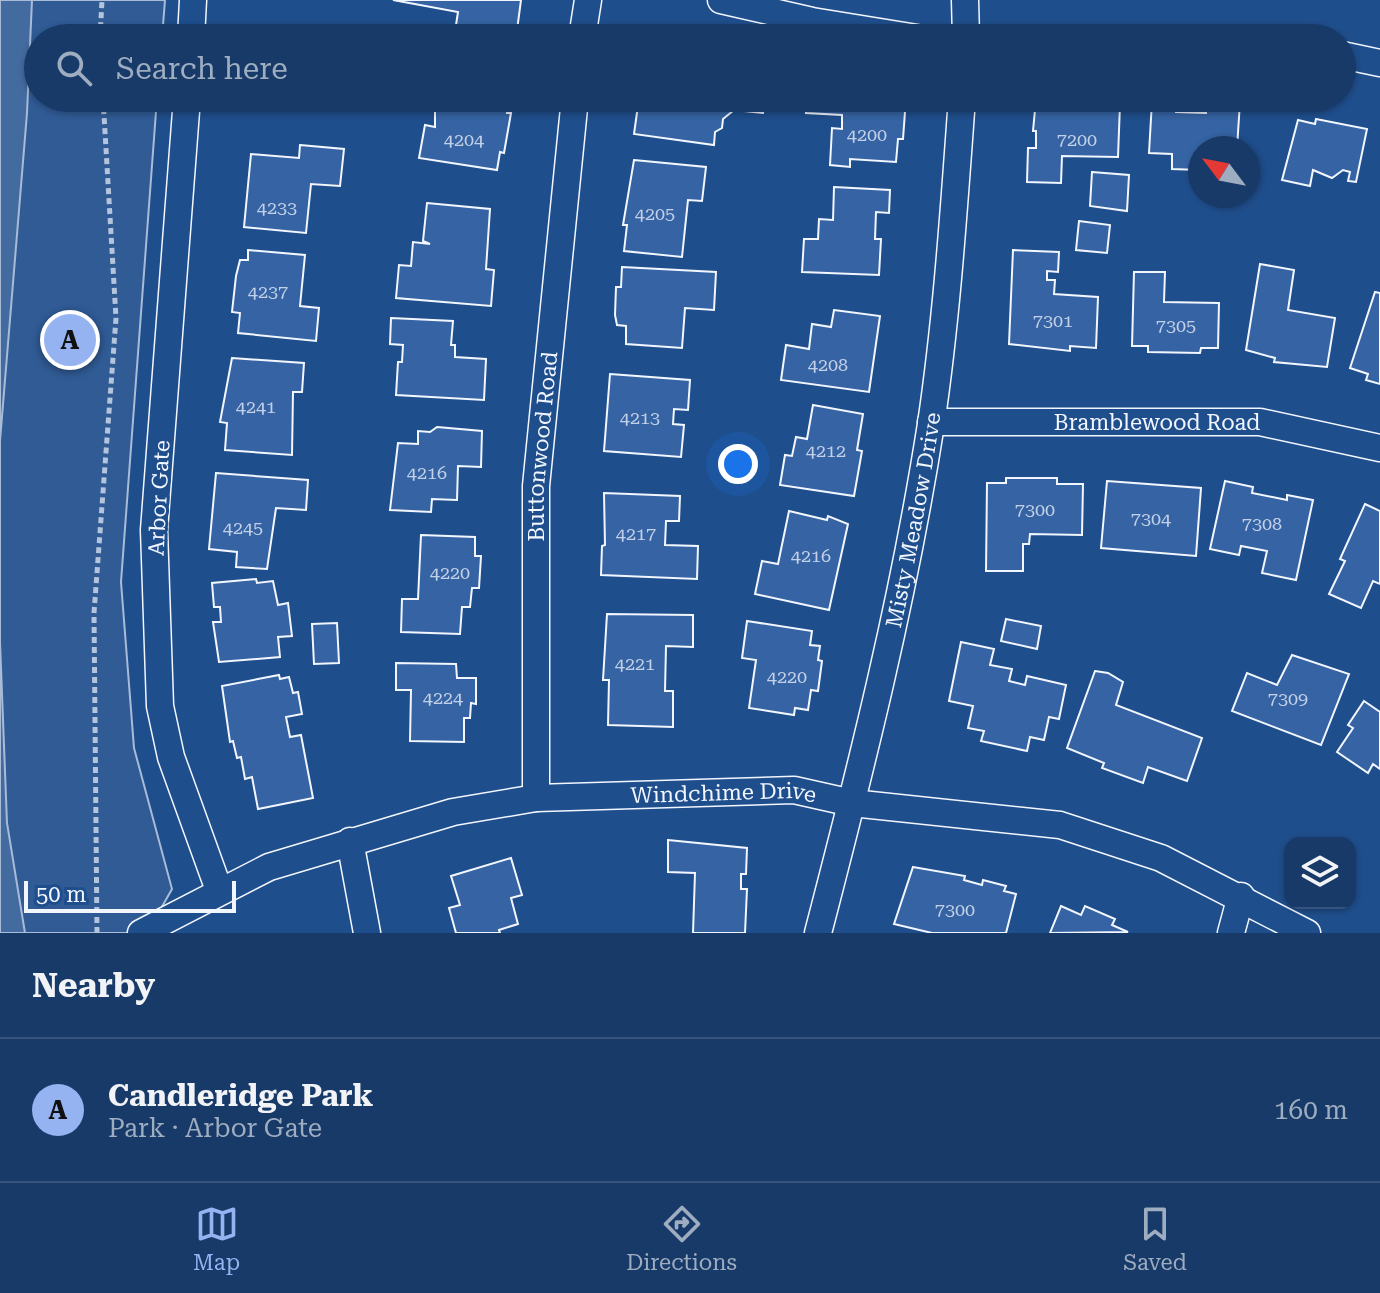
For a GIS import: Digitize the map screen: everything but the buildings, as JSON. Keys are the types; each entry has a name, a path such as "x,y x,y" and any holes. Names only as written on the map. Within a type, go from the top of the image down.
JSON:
{"street":[{"path":"192,24 193,0"},
{"path":"584,24 588,0"},
{"path":"721,0 831,24"},
{"path":"965,0 966,24"},
{"path":"1356,58 1380,63"},
{"name":"Arbor Gate","path":"186,112 154,530 160,706 171,757 219,890"},
{"name":"Buttonwood Road","path":"536,798 536,486 574,112"},
{"name":"Misty Meadow Drive","path":"818,933 879,703 931,422 961,112"},
{"name":"Bramblewood Road","path":"931,422 1260,422 1380,448"},
{"name":"Windchime Drive","path":"141,933 219,890 269,867 453,812 536,798 794,790 852,803 1060,825 1161,858 1241,896 1307,933"},
{"path":"350,841 367,933"},
{"path":"1231,933 1241,896"}],"path":[{"path":"101,24 102,0"},
{"path":"97,933 94,613 116,318 104,112"}],"shaded area":[{"path":"0,0 165,0 163,24 24,24 24,112 156,112 121,582 134,748 172,889 147,933 0,933"},
{"path":"0,0 32,0 31,24 24,24 24,112 27,113 0,441"},
{"path":"0,642 7,823 25,933 0,933"}],"place":[{"name":"Candleridge Park","path":"70,340"}]}
